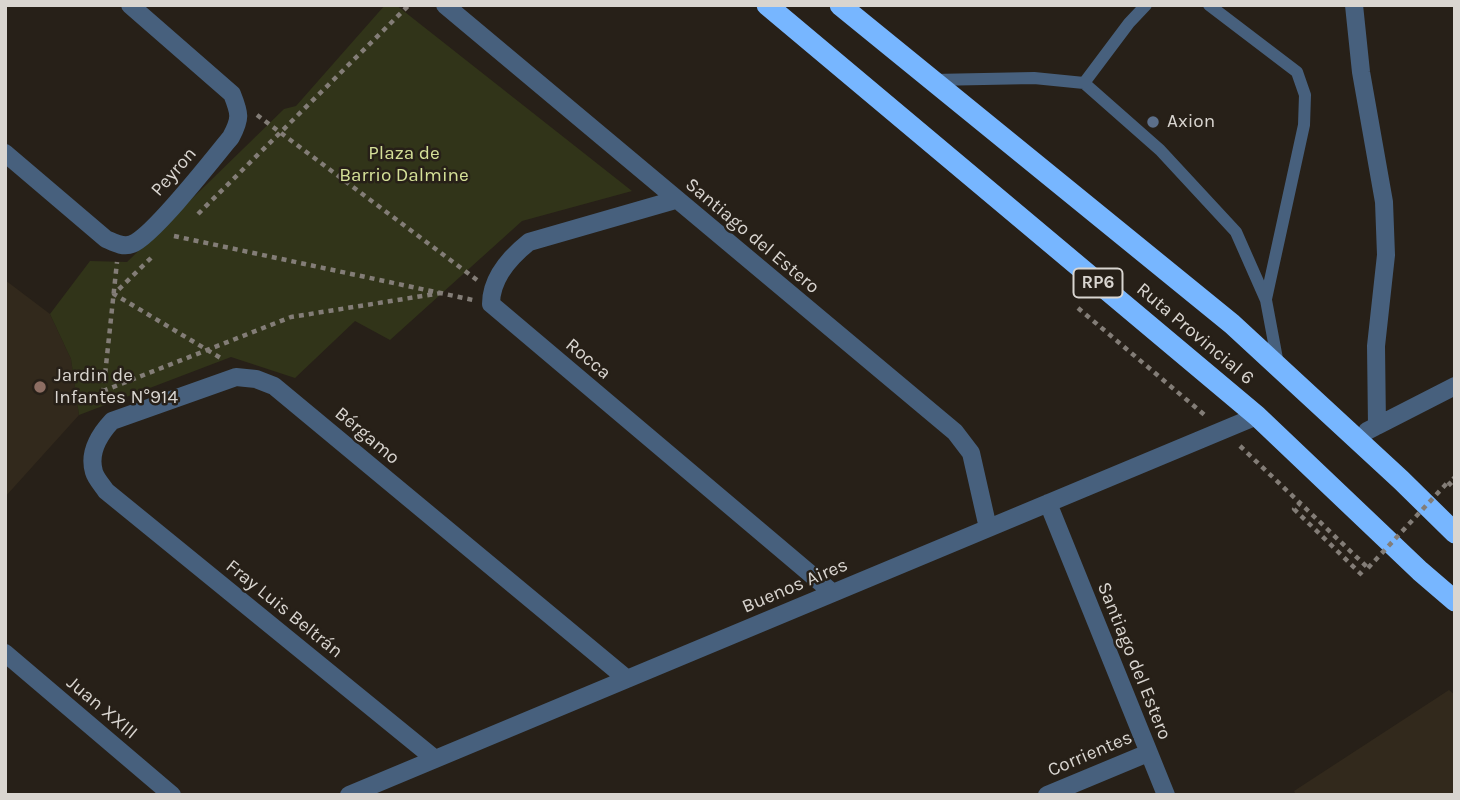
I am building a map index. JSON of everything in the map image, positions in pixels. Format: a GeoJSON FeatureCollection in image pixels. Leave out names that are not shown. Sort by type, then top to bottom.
{"type":"FeatureCollection","features":[{"type":"Feature","properties":{"kind":"highway","name":"Ruta Provincial 6"},"geometry":{"type":"LineString","coordinates":[[767,5],[1257,416],[1455,601]]}},
{"type":"Feature","properties":{"kind":"highway","name":"Ruta Provincial 6"},"geometry":{"type":"LineString","coordinates":[[850,10],[931,80],[1232,324],[1455,533]]}},
{"type":"Feature","properties":{"kind":"highway"},"geometry":{"type":"LineString","coordinates":[[1420,571],[1455,614]]}},
{"type":"Feature","properties":{"kind":"street"},"geometry":{"type":"LineString","coordinates":[[130,5],[232,94]]}},
{"type":"Feature","properties":{"kind":"street","name":"Santiago del Estero"},"geometry":{"type":"LineString","coordinates":[[445,5],[964,441],[971,453],[988,528]]}},
{"type":"Feature","properties":{"kind":"street"},"geometry":{"type":"LineString","coordinates":[[1354,5],[1361,72],[1384,202],[1386,255],[1376,345],[1377,426]]}},
{"type":"Feature","properties":{"kind":"street","name":"Peyron"},"geometry":{"type":"LineString","coordinates":[[113,242],[131,245],[151,230],[232,137],[240,112],[232,94]]}},
{"type":"Feature","properties":{"kind":"street"},"geometry":{"type":"LineString","coordinates":[[5,153],[113,242]]}},
{"type":"Feature","properties":{"kind":"street"},"geometry":{"type":"LineString","coordinates":[[491,298],[510,258],[529,242],[675,200]]}},
{"type":"Feature","properties":{"kind":"street","name":"Rocca"},"geometry":{"type":"LineString","coordinates":[[491,298],[833,593]]}},
{"type":"Feature","properties":{"kind":"street"},"geometry":{"type":"LineString","coordinates":[[98,435],[112,421],[236,377],[256,379]]}},
{"type":"Feature","properties":{"kind":"street","name":"Bérgamo"},"geometry":{"type":"LineString","coordinates":[[256,379],[284,394],[627,678]]}},
{"type":"Feature","properties":{"kind":"street"},"geometry":{"type":"LineString","coordinates":[[1354,437],[1455,386]]}},
{"type":"Feature","properties":{"kind":"street","name":"Buenos Aires"},"geometry":{"type":"LineString","coordinates":[[349,795],[1257,416]]}},
{"type":"Feature","properties":{"kind":"street","name":"Fray Luis Beltrán"},"geometry":{"type":"LineString","coordinates":[[98,435],[93,454],[94,473],[106,491],[435,759]]}},
{"type":"Feature","properties":{"kind":"street","name":"Santiago del Estero"},"geometry":{"type":"LineString","coordinates":[[1048,503],[1166,795]]}},
{"type":"Feature","properties":{"kind":"street","name":"Juan XXIII"},"geometry":{"type":"LineString","coordinates":[[5,653],[172,795]]}},
{"type":"Feature","properties":{"kind":"street","name":"Corrientes"},"geometry":{"type":"LineString","coordinates":[[1047,795],[1148,753]]}},
{"type":"Feature","properties":{"kind":"lane"},"geometry":{"type":"LineString","coordinates":[[1084,83],[1129,23],[1146,5]]}},
{"type":"Feature","properties":{"kind":"lane"},"geometry":{"type":"LineString","coordinates":[[1209,5],[1297,72],[1305,95],[1304,125],[1266,300]]}},
{"type":"Feature","properties":{"kind":"lane"},"geometry":{"type":"LineString","coordinates":[[931,80],[1034,78],[1084,83],[1160,150],[1236,232],[1266,300],[1279,367]]}},
{"type":"Feature","properties":{"kind":"path"},"geometry":{"type":"LineString","coordinates":[[194,218],[409,5]]}},
{"type":"Feature","properties":{"kind":"path"},"geometry":{"type":"LineString","coordinates":[[232,94],[491,298]]}},
{"type":"Feature","properties":{"kind":"path"},"geometry":{"type":"LineString","coordinates":[[165,246],[184,227]]}},
{"type":"Feature","properties":{"kind":"path"},"geometry":{"type":"LineString","coordinates":[[151,230],[442,293],[491,298]]}},
{"type":"Feature","properties":{"kind":"path"},"geometry":{"type":"LineString","coordinates":[[98,435],[114,294],[113,242]]}},
{"type":"Feature","properties":{"kind":"path"},"geometry":{"type":"LineString","coordinates":[[114,294],[155,256]]}},
{"type":"Feature","properties":{"kind":"path"},"geometry":{"type":"LineString","coordinates":[[103,391],[291,317],[442,293]]}},
{"type":"Feature","properties":{"kind":"path"},"geometry":{"type":"LineString","coordinates":[[114,294],[256,379]]}},
{"type":"Feature","properties":{"kind":"path"},"geometry":{"type":"LineString","coordinates":[[1078,309],[1223,430],[1368,568],[1448,482],[1455,489]]}},
{"type":"Feature","properties":{"kind":"path"},"geometry":{"type":"LineString","coordinates":[[1300,503],[1294,509],[1362,575]]}},
{"type":"Feature","properties":{"kind":"shaded area","name":"Jardin de Infantes N°914"},"geometry":{"type":"Polygon","coordinates":[[[5,280],[50,314],[71,359],[79,415],[5,497],[5,280]]]}},
{"type":"Feature","properties":{"kind":"shaded area"},"geometry":{"type":"Polygon","coordinates":[[[1449,690],[1455,695],[1455,795],[1296,795],[1294,791],[1449,690]]]}},
{"type":"Feature","properties":{"kind":"green space","name":"Plaza de Barrio Dalmine"},"geometry":{"type":"Polygon","coordinates":[[[385,5],[396,5],[632,191],[522,221],[390,340],[355,321],[295,378],[231,357],[79,415],[71,359],[50,314],[90,261],[127,262],[284,109],[296,106],[385,5]]]}},
{"type":"Feature","properties":{"kind":"place","name":"Axion"},"geometry":{"type":"Point","coordinates":[1153,122]}},
{"type":"Feature","properties":{"kind":"place","name":"Jardin de Infantes N°914"},"geometry":{"type":"Point","coordinates":[40,387]}}]}
